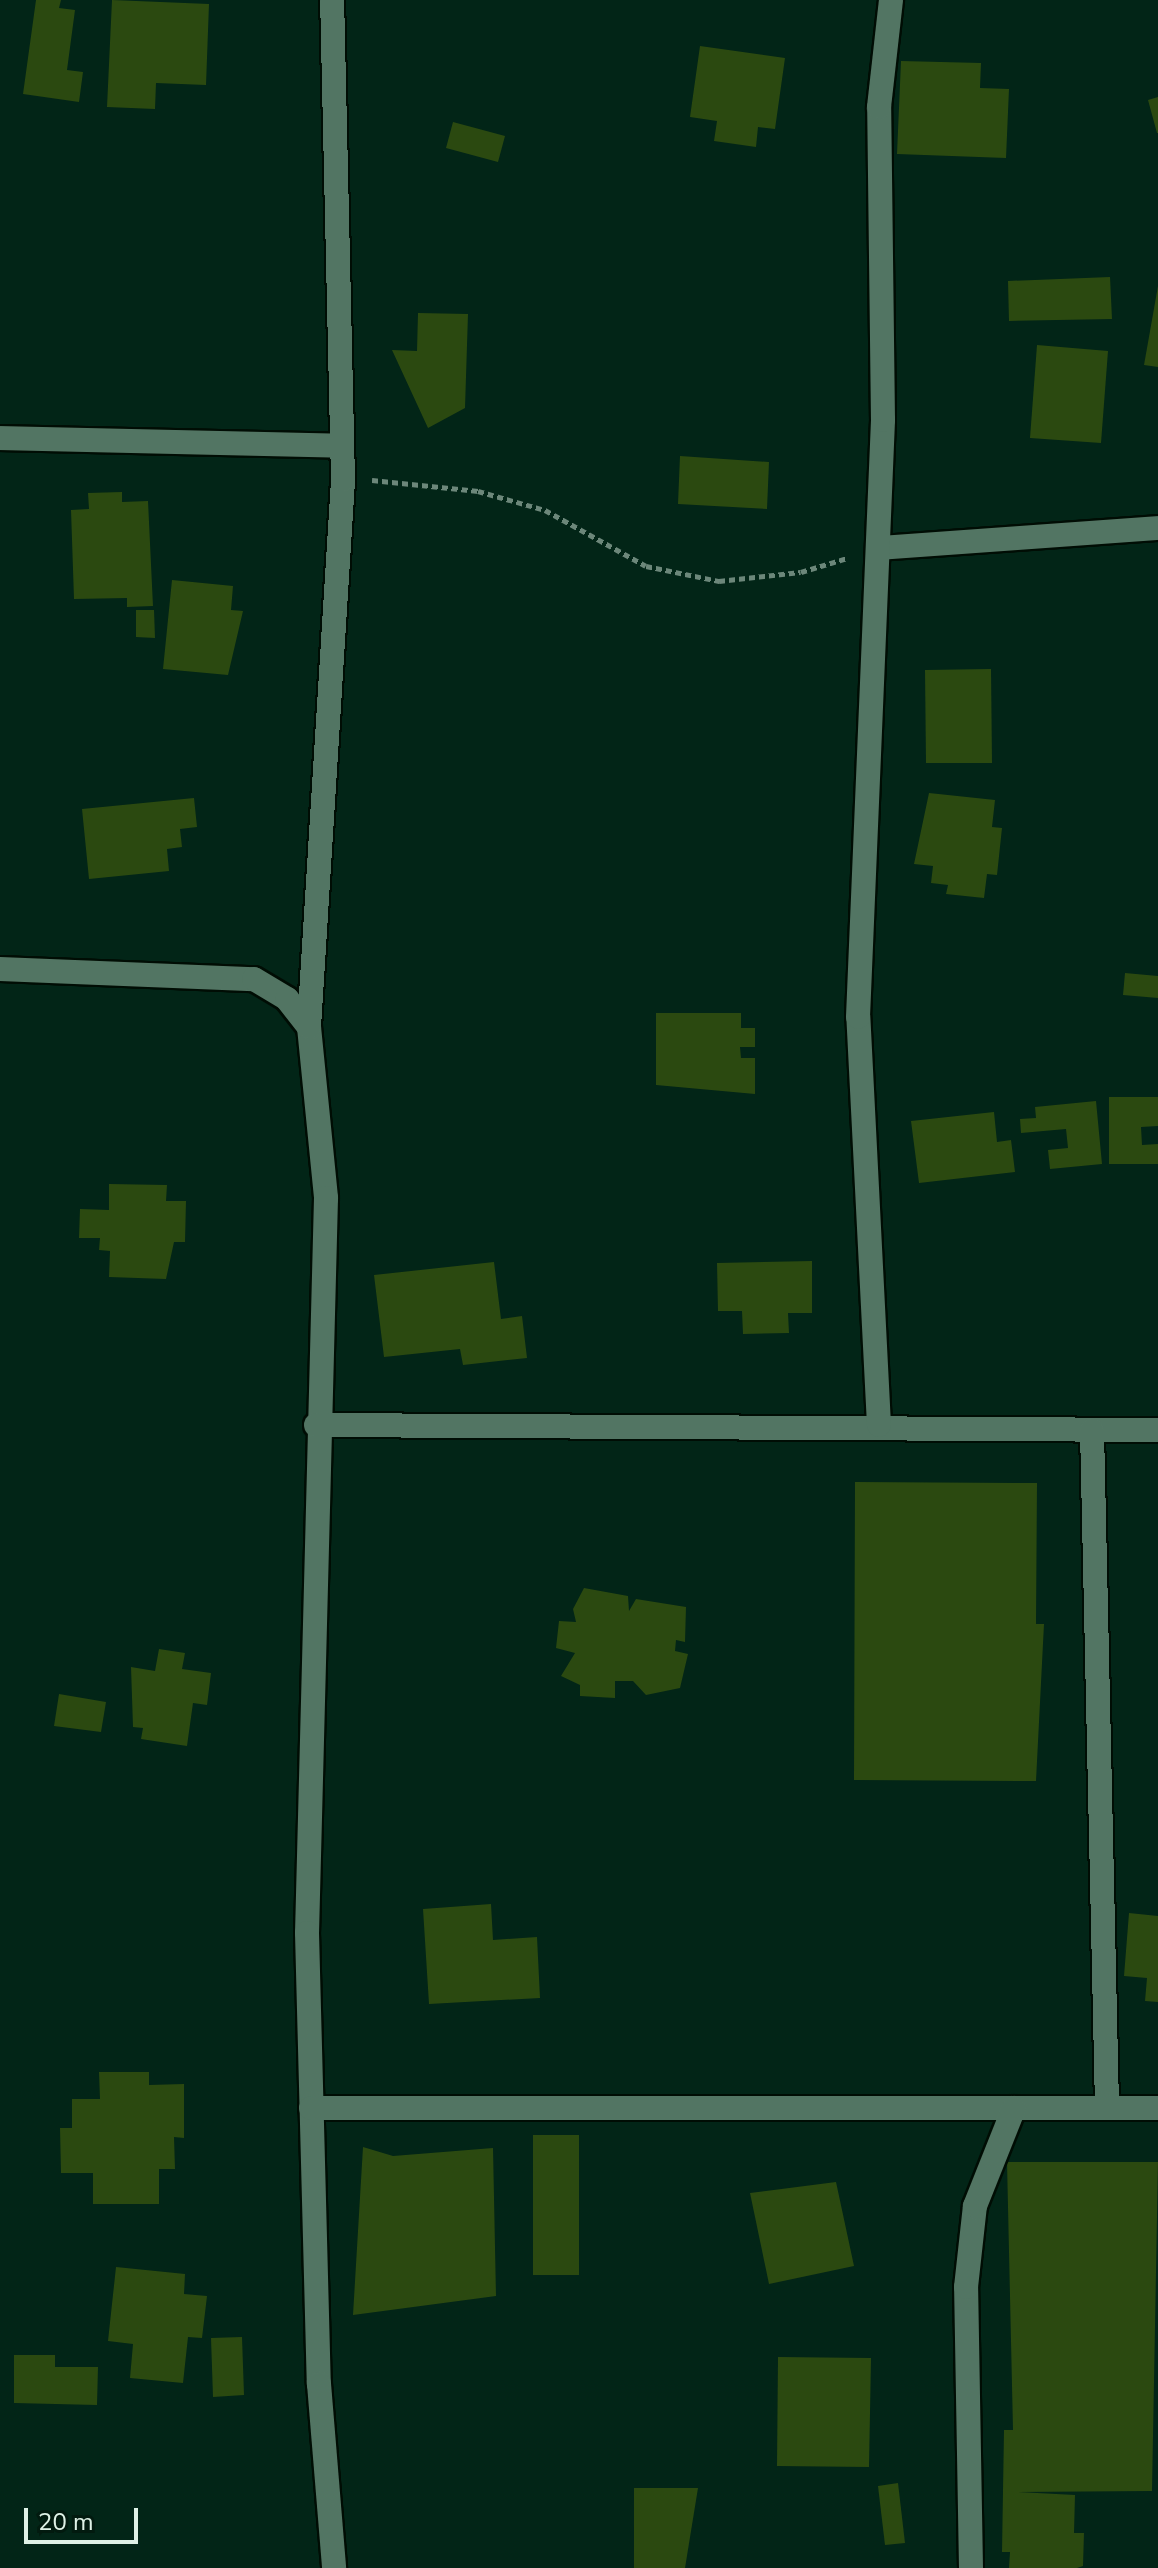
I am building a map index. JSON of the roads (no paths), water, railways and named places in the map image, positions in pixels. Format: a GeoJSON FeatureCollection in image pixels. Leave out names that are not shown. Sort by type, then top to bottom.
{"type":"FeatureCollection","features":[{"type":"Feature","properties":{"kind":"street"},"geometry":{"type":"LineString","coordinates":[[332,0],[343,480],[309,1027],[326,1198],[316,1425],[311,2108],[334,2568]]}},
{"type":"Feature","properties":{"kind":"street"},"geometry":{"type":"LineString","coordinates":[[879,1425],[858,1017],[879,548],[879,107],[891,0]]}},
{"type":"Feature","properties":{"kind":"street"},"geometry":{"type":"LineString","coordinates":[[0,438],[341,446]]}},
{"type":"Feature","properties":{"kind":"street"},"geometry":{"type":"LineString","coordinates":[[879,548],[1158,528]]}},
{"type":"Feature","properties":{"kind":"street"},"geometry":{"type":"LineString","coordinates":[[0,969],[254,979],[287,999],[309,1027]]}},
{"type":"Feature","properties":{"kind":"street"},"geometry":{"type":"LineString","coordinates":[[316,1425],[879,1425],[1158,1430]]}},
{"type":"Feature","properties":{"kind":"street"},"geometry":{"type":"LineString","coordinates":[[1092,1430],[1107,2107]]}},
{"type":"Feature","properties":{"kind":"street"},"geometry":{"type":"LineString","coordinates":[[311,2108],[1158,2108]]}},
{"type":"Feature","properties":{"kind":"street"},"geometry":{"type":"LineString","coordinates":[[971,2568],[966,2287],[975,2206],[1014,2108]]}}]}
